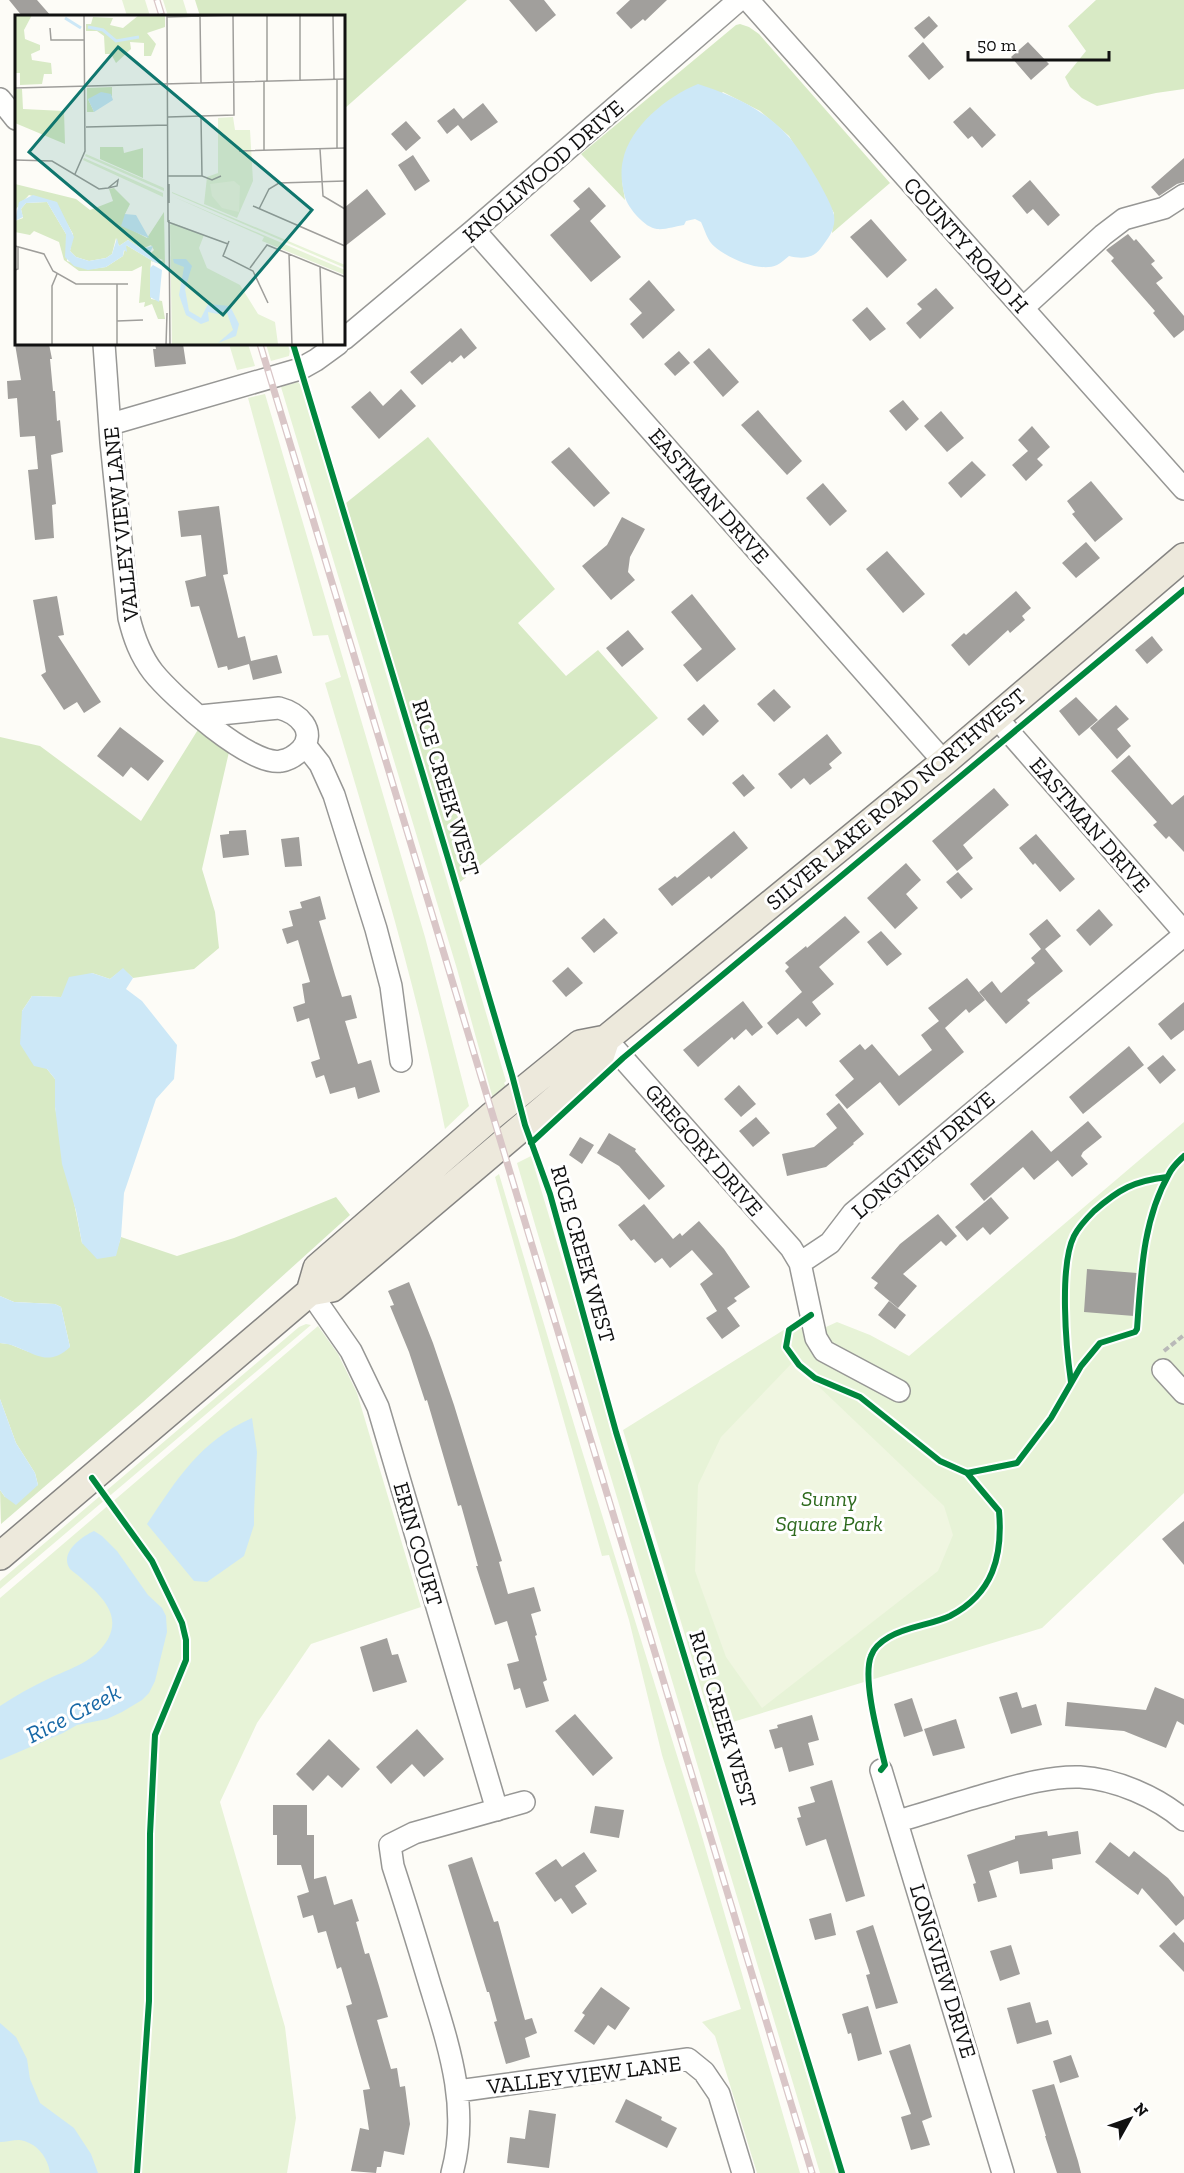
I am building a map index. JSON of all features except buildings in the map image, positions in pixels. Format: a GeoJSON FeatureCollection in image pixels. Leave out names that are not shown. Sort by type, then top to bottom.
{"type":"FeatureCollection","features":[{"type":"Feature","properties":{"kind":"main road","name":"SILVER LAKE ROAD NORTHWEST"},"geometry":{"type":"LineString","coordinates":[[0,1556],[310,1292],[332,1288],[598,1063],[606,1039],[944,762],[1184,557]]}},
{"type":"Feature","properties":{"kind":"street","name":"KNOLLWOOD DRIVE"},"geometry":{"type":"LineString","coordinates":[[345,338],[740,0]]}},
{"type":"Feature","properties":{"kind":"street","name":"COUNTY ROAD H"},"geometry":{"type":"LineString","coordinates":[[748,0],[1184,489]]}},
{"type":"Feature","properties":{"kind":"street"},"geometry":{"type":"LineString","coordinates":[[0,99],[15,118]]}},
{"type":"Feature","properties":{"kind":"street"},"geometry":{"type":"LineString","coordinates":[[1023,308],[1103,235],[1124,219],[1164,208],[1184,195]]}},
{"type":"Feature","properties":{"kind":"street","name":"EASTMAN DRIVE"},"geometry":{"type":"LineString","coordinates":[[474,230],[944,762]]}},
{"type":"Feature","properties":{"kind":"street","name":"VALLEY VIEW LANE"},"geometry":{"type":"LineString","coordinates":[[104,345],[129,618],[134,639],[153,671],[170,690],[235,745],[262,760],[280,762],[298,753],[305,745]]}},
{"type":"Feature","properties":{"kind":"street"},"geometry":{"type":"LineString","coordinates":[[111,424],[300,369],[337,345]]}},
{"type":"Feature","properties":{"kind":"street"},"geometry":{"type":"LineString","coordinates":[[200,716],[279,708],[291,711],[300,718],[308,730],[305,745],[320,764],[334,795],[376,929],[391,986],[401,1061]]}},
{"type":"Feature","properties":{"kind":"street","name":"EASTMAN DRIVE"},"geometry":{"type":"LineString","coordinates":[[996,717],[1184,934]]}},
{"type":"Feature","properties":{"kind":"street","name":"LONGVIEW DRIVE"},"geometry":{"type":"LineString","coordinates":[[800,1263],[830,1243],[853,1213],[1184,934]]}},
{"type":"Feature","properties":{"kind":"street","name":"GREGORY DRIVE"},"geometry":{"type":"LineString","coordinates":[[606,1039],[791,1248],[800,1263]]}},
{"type":"Feature","properties":{"kind":"street"},"geometry":{"type":"LineString","coordinates":[[800,1263],[816,1338],[824,1351],[899,1391]]}},
{"type":"Feature","properties":{"kind":"street","name":"ERIN COURT"},"geometry":{"type":"LineString","coordinates":[[310,1292],[351,1351],[378,1407],[497,1810]]}},
{"type":"Feature","properties":{"kind":"street"},"geometry":{"type":"LineString","coordinates":[[1160,1363],[1184,1394]]}},
{"type":"Feature","properties":{"kind":"street","name":"LONGVIEW DRIVE"},"geometry":{"type":"LineString","coordinates":[[881,1770],[1002,2173]]}},
{"type":"Feature","properties":{"kind":"street"},"geometry":{"type":"LineString","coordinates":[[898,1821],[1021,1785],[1049,1779],[1081,1777],[1117,1784],[1146,1795],[1174,1811],[1184,1820]]}},
{"type":"Feature","properties":{"kind":"street"},"geometry":{"type":"LineString","coordinates":[[452,2173],[456,2160],[459,2126],[458,2091],[452,2054],[393,1866],[390,1845],[414,1833],[524,1802]]}},
{"type":"Feature","properties":{"kind":"street","name":"VALLEY VIEW LANE"},"geometry":{"type":"LineString","coordinates":[[458,2091],[688,2059],[704,2072],[719,2094],[743,2173]]}},
{"type":"Feature","properties":{"kind":"path"},"geometry":{"type":"LineString","coordinates":[[1160,1363],[1184,1335]]}},
{"type":"Feature","properties":{"kind":"green space"},"geometry":{"type":"Polygon","coordinates":[[[122,0],[145,0],[150,15],[127,15],[122,0]]]}},
{"type":"Feature","properties":{"kind":"green space"},"geometry":{"type":"Polygon","coordinates":[[[163,0],[183,0],[188,15],[168,15],[163,0]]]}},
{"type":"Feature","properties":{"kind":"green space"},"geometry":{"type":"Polygon","coordinates":[[[195,0],[467,0],[345,108],[345,15],[200,15],[195,0]]]}},
{"type":"Feature","properties":{"kind":"green space"},"geometry":{"type":"Polygon","coordinates":[[[1096,0],[1184,0],[1184,89],[1097,106],[1082,98],[1070,87],[1065,77],[1086,51],[1068,26],[1096,0]]]}},
{"type":"Feature","properties":{"kind":"green space"},"geometry":{"type":"Polygon","coordinates":[[[740,24],[759,34],[890,183],[832,233],[834,213],[789,136],[760,111],[723,92],[622,181],[625,200],[581,154],[740,24]]]}},
{"type":"Feature","properties":{"kind":"green space"},"geometry":{"type":"Polygon","coordinates":[[[229,345],[248,345],[255,366],[237,370],[229,345]]]}},
{"type":"Feature","properties":{"kind":"green space"},"geometry":{"type":"Polygon","coordinates":[[[266,345],[288,345],[289,356],[271,361],[266,345]]]}},
{"type":"Feature","properties":{"kind":"green space"},"geometry":{"type":"Polygon","coordinates":[[[298,382],[301,385],[506,1081],[504,1083],[507,1088],[493,1099],[457,969],[281,387],[298,382]]]}},
{"type":"Feature","properties":{"kind":"green space"},"geometry":{"type":"Polygon","coordinates":[[[265,394],[425,937],[469,1106],[445,1129],[405,960],[325,683],[341,677],[328,635],[313,636],[248,398],[265,394]]]}},
{"type":"Feature","properties":{"kind":"green space"},"geometry":{"type":"Polygon","coordinates":[[[428,437],[555,589],[518,623],[566,676],[598,650],[658,718],[459,883],[346,503],[428,437]]]}},
{"type":"Feature","properties":{"kind":"green space"},"geometry":{"type":"Polygon","coordinates":[[[199,728],[229,752],[202,869],[215,912],[219,948],[194,969],[133,978],[123,969],[110,979],[92,973],[61,997],[32,996],[22,1011],[47,1069],[55,1079],[55,1107],[82,1243],[115,1256],[121,1237],[177,1256],[234,1238],[336,1197],[350,1215],[143,1402],[1,1524],[0,1490],[5,1497],[38,1485],[35,1473],[16,1443],[0,1399],[0,1343],[29,1352],[70,1347],[61,1307],[55,1304],[14,1302],[0,1296],[0,737],[40,746],[141,821],[199,728]]]}},
{"type":"Feature","properties":{"kind":"green space","name":"Sunny Square Park"},"geometry":{"type":"Polygon","coordinates":[[[1184,1122],[1184,1493],[1042,1628],[713,1728],[623,1430],[819,1308],[821,1323],[826,1327],[837,1322],[870,1335],[909,1356],[1184,1122]]]}},
{"type":"Feature","properties":{"kind":"green space"},"geometry":{"type":"Polygon","coordinates":[[[531,1156],[836,2173],[820,2173],[536,1228],[517,1163],[531,1156]]]}},
{"type":"Feature","properties":{"kind":"green space"},"geometry":{"type":"Polygon","coordinates":[[[499,1174],[579,1441],[699,1826],[800,2173],[757,2173],[715,2036],[702,2022],[741,2009],[662,1755],[629,1620],[609,1555],[602,1556],[495,1177],[499,1174]]]}},
{"type":"Feature","properties":{"kind":"green space"},"geometry":{"type":"Polygon","coordinates":[[[306,1324],[311,1325],[0,1589],[0,1581],[299,1327],[306,1324]]]}},
{"type":"Feature","properties":{"kind":"green space"},"geometry":{"type":"Polygon","coordinates":[[[318,1326],[338,1354],[357,1393],[421,1607],[311,1644],[257,1723],[220,1802],[285,2027],[296,2118],[287,2173],[0,2173],[0,1598],[318,1326]]]}},
{"type":"Feature","properties":{"kind":"green space"},"geometry":{"type":"Polygon","coordinates":[[[793,1362],[944,1506],[953,1535],[938,1571],[762,1708],[726,1657],[695,1571],[698,1485],[721,1437],[793,1362]]]}},
{"type":"Feature","properties":{"kind":"water"},"geometry":{"type":"Polygon","coordinates":[[[698,84],[735,98],[769,118],[779,126],[800,151],[834,215],[831,233],[818,252],[802,258],[789,256],[770,267],[753,266],[728,256],[712,245],[701,222],[695,219],[686,221],[684,225],[652,228],[638,217],[630,206],[624,193],[622,169],[627,147],[633,135],[663,104],[698,84]]]}},
{"type":"Feature","properties":{"kind":"water"},"geometry":{"type":"Polygon","coordinates":[[[123,968],[133,978],[126,989],[142,1001],[177,1045],[174,1079],[156,1099],[124,1193],[121,1237],[116,1256],[97,1259],[82,1243],[76,1211],[62,1164],[55,1107],[55,1079],[47,1069],[34,1066],[20,1044],[22,1011],[32,996],[61,997],[69,977],[92,973],[110,979],[123,968]]]}},
{"type":"Feature","properties":{"kind":"water"},"geometry":{"type":"Polygon","coordinates":[[[0,1296],[14,1302],[55,1304],[61,1307],[70,1347],[61,1354],[44,1357],[0,1343],[0,1296]]]}},
{"type":"Feature","properties":{"kind":"water"},"geometry":{"type":"Polygon","coordinates":[[[0,1399],[16,1443],[35,1473],[38,1485],[16,1505],[0,1490],[0,1399]]]}},
{"type":"Feature","properties":{"kind":"water"},"geometry":{"type":"Polygon","coordinates":[[[252,1418],[257,1452],[254,1525],[244,1556],[207,1582],[194,1581],[147,1524],[191,1463],[218,1438],[252,1418]]]}},
{"type":"Feature","properties":{"kind":"water","name":"Rice Creek"},"geometry":{"type":"Polygon","coordinates":[[[94,1531],[117,1551],[166,1616],[167,1632],[155,1681],[149,1693],[142,1700],[122,1712],[107,1719],[77,1725],[0,1760],[0,1706],[29,1688],[89,1659],[103,1647],[112,1630],[110,1612],[101,1597],[70,1569],[67,1563],[67,1557],[73,1546],[94,1531]]]}},
{"type":"Feature","properties":{"kind":"water"},"geometry":{"type":"Polygon","coordinates":[[[0,2023],[16,2037],[27,2059],[30,2079],[40,2103],[74,2128],[91,2154],[98,2173],[50,2173],[47,2161],[36,2147],[19,2140],[0,2142],[0,2023]]]}},
{"type":"Feature","properties":{"kind":"railway"},"geometry":{"type":"LineString","coordinates":[[157,0],[162,15]]}},
{"type":"Feature","properties":{"kind":"railway"},"geometry":{"type":"LineString","coordinates":[[260,345],[812,2173]]}},
{"type":"Feature","properties":{"kind":"cycle path","name":"RICE CREEK WEST"},"geometry":{"type":"LineString","coordinates":[[293,345],[447,855],[525,1125],[550,1194],[616,1432],[842,2173]]}},
{"type":"Feature","properties":{"kind":"cycle path"},"geometry":{"type":"LineString","coordinates":[[531,1143],[623,1058],[1184,590]]}},
{"type":"Feature","properties":{"kind":"cycle path"},"geometry":{"type":"LineString","coordinates":[[811,1315],[789,1330],[786,1347],[799,1365],[815,1378],[860,1397],[940,1461],[967,1473],[1017,1463],[1051,1418],[1081,1366],[1100,1343],[1135,1332],[1137,1329],[1144,1250],[1153,1211],[1170,1171],[1184,1156]]}},
{"type":"Feature","properties":{"kind":"cycle path"},"geometry":{"type":"LineString","coordinates":[[1071,1382],[1067,1349],[1065,1286],[1069,1249],[1074,1236],[1094,1211],[1111,1197],[1136,1184],[1167,1177]]}},
{"type":"Feature","properties":{"kind":"cycle path"},"geometry":{"type":"LineString","coordinates":[[881,1770],[885,1765],[870,1694],[869,1666],[872,1653],[881,1642],[896,1633],[943,1619],[965,1607],[985,1585],[997,1558],[999,1511],[967,1473]]}},
{"type":"Feature","properties":{"kind":"cycle path"},"geometry":{"type":"LineString","coordinates":[[92,1478],[152,1561],[182,1623],[186,1640],[186,1660],[155,1735],[150,1834],[149,2001],[137,2173]]}}]}
